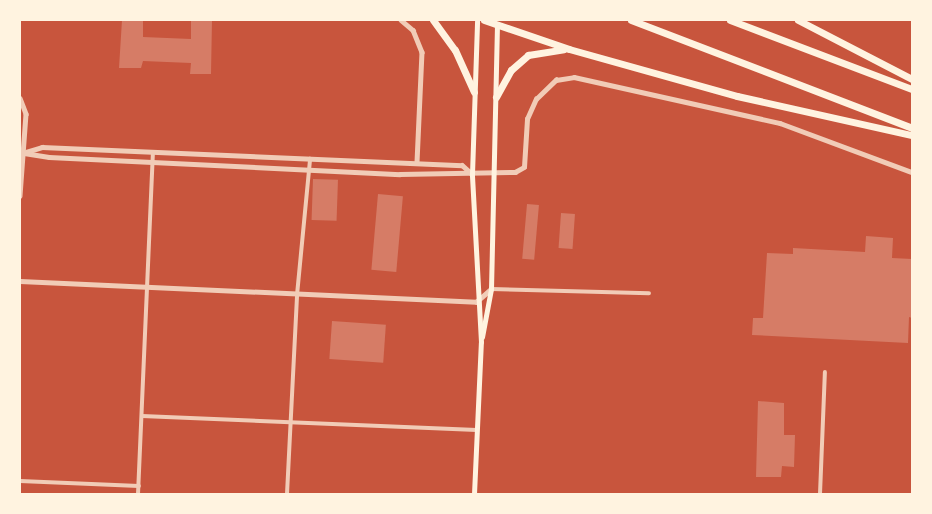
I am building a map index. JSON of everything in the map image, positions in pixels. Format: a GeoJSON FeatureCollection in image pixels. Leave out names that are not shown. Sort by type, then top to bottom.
{"type":"FeatureCollection","features":[{"type":"Feature","properties":{"kind":"highway"},"geometry":{"type":"LineString","coordinates":[[433,20],[455,50],[474,92]]}},
{"type":"Feature","properties":{"kind":"highway"},"geometry":{"type":"LineString","coordinates":[[484,20],[569,49],[736,96],[912,135]]}},
{"type":"Feature","properties":{"kind":"highway"},"geometry":{"type":"LineString","coordinates":[[631,20],[912,128]]}},
{"type":"Feature","properties":{"kind":"highway"},"geometry":{"type":"LineString","coordinates":[[730,20],[912,89]]}},
{"type":"Feature","properties":{"kind":"highway"},"geometry":{"type":"LineString","coordinates":[[798,20],[912,80]]}},
{"type":"Feature","properties":{"kind":"highway"},"geometry":{"type":"LineString","coordinates":[[496,97],[511,70],[528,55],[569,49]]}},
{"type":"Feature","properties":{"kind":"main road"},"geometry":{"type":"LineString","coordinates":[[477,20],[472,174],[476,302],[481,342]]}},
{"type":"Feature","properties":{"kind":"main road"},"geometry":{"type":"LineString","coordinates":[[474,495],[481,342],[491,289],[497,24]]}},
{"type":"Feature","properties":{"kind":"street"},"geometry":{"type":"LineString","coordinates":[[401,20],[413,30],[422,52],[417,163]]}},
{"type":"Feature","properties":{"kind":"street"},"geometry":{"type":"LineString","coordinates":[[24,153],[309,170],[472,174],[515,172],[524,167],[527,119],[536,99],[556,80],[574,77],[780,123],[912,172]]}},
{"type":"Feature","properties":{"kind":"street"},"geometry":{"type":"LineString","coordinates":[[20,98],[26,114],[20,196]]}},
{"type":"Feature","properties":{"kind":"street"},"geometry":{"type":"LineString","coordinates":[[24,153],[42,147],[462,165],[472,174]]}},
{"type":"Feature","properties":{"kind":"street"},"geometry":{"type":"LineString","coordinates":[[138,495],[153,152]]}},
{"type":"Feature","properties":{"kind":"street"},"geometry":{"type":"LineString","coordinates":[[286,495],[297,295],[310,159]]}},
{"type":"Feature","properties":{"kind":"street"},"geometry":{"type":"LineString","coordinates":[[20,281],[476,302],[491,289],[649,293]]}},
{"type":"Feature","properties":{"kind":"street"},"geometry":{"type":"LineString","coordinates":[[820,495],[825,372]]}},
{"type":"Feature","properties":{"kind":"street"},"geometry":{"type":"LineString","coordinates":[[142,416],[477,430]]}},
{"type":"Feature","properties":{"kind":"street"},"geometry":{"type":"LineString","coordinates":[[20,481],[138,486]]}},
{"type":"Feature","properties":{"kind":"building"},"geometry":{"type":"Polygon","coordinates":[[[122,20],[143,20],[143,37],[191,39],[191,20],[212,20],[211,74],[190,74],[191,63],[143,61],[141,68],[119,68],[122,20]]]}},
{"type":"Feature","properties":{"kind":"building"},"geometry":{"type":"Polygon","coordinates":[[[313,179],[338,180],[337,221],[312,220],[313,179]]]}},
{"type":"Feature","properties":{"kind":"building"},"geometry":{"type":"Polygon","coordinates":[[[378,194],[403,196],[396,272],[371,270],[378,194]]]}},
{"type":"Feature","properties":{"kind":"building"},"geometry":{"type":"Polygon","coordinates":[[[527,204],[539,205],[534,260],[522,259],[527,204]]]}},
{"type":"Feature","properties":{"kind":"building"},"geometry":{"type":"Polygon","coordinates":[[[561,213],[575,214],[573,249],[559,248],[561,213]]]}},
{"type":"Feature","properties":{"kind":"building"},"geometry":{"type":"Polygon","coordinates":[[[866,236],[893,238],[892,258],[912,259],[912,318],[909,317],[908,343],[752,335],[753,318],[763,318],[767,253],[793,254],[793,248],[865,252],[866,236]]]}},
{"type":"Feature","properties":{"kind":"building"},"geometry":{"type":"Polygon","coordinates":[[[332,321],[386,325],[383,363],[329,359],[332,321]]]}},
{"type":"Feature","properties":{"kind":"building"},"geometry":{"type":"Polygon","coordinates":[[[758,401],[784,403],[784,435],[795,435],[794,467],[782,466],[781,477],[756,477],[758,401]]]}}]}
